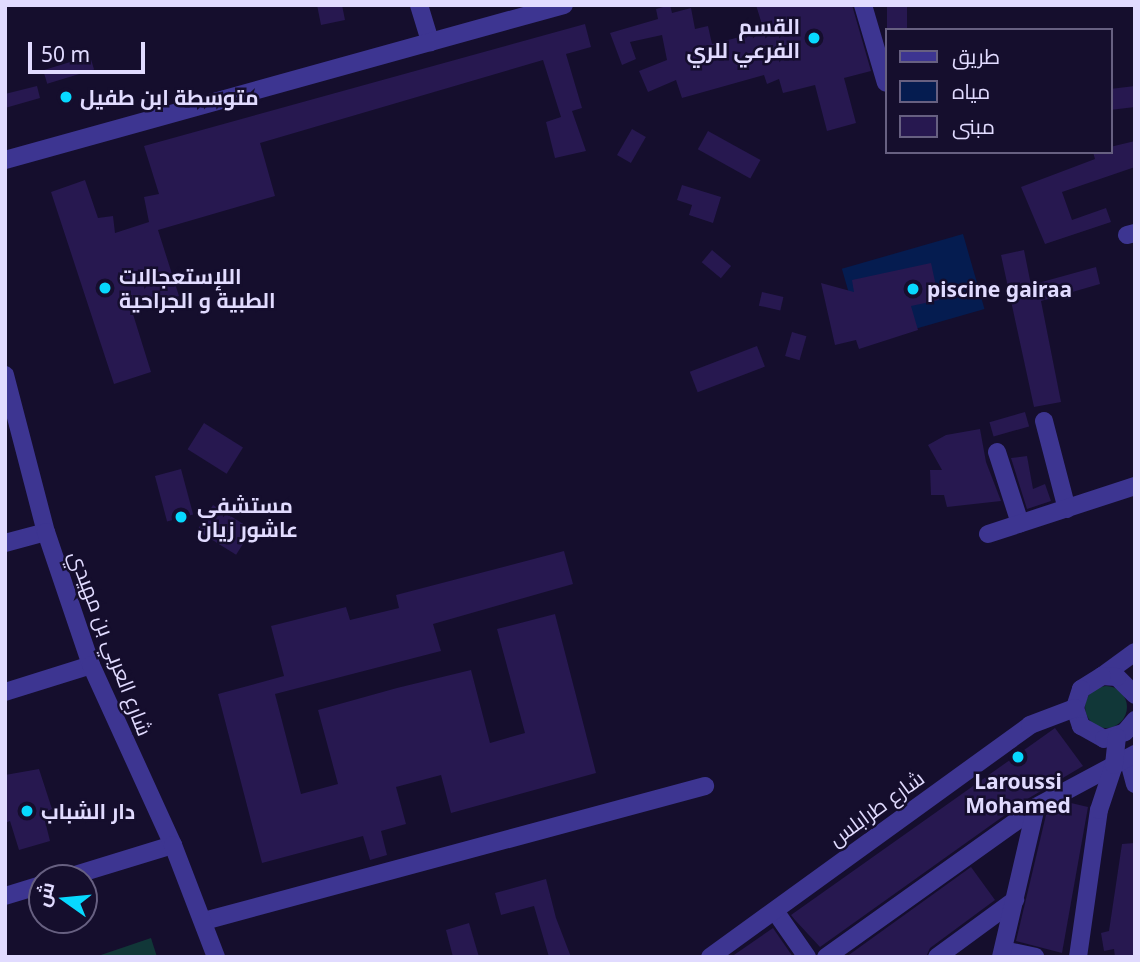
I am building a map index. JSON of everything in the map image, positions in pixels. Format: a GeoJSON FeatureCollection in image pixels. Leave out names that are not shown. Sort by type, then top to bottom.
{"type":"FeatureCollection","features":[{"type":"Feature","properties":{"kind":"street"},"geometry":{"type":"LineString","coordinates":[[419,5],[430,42]]}},
{"type":"Feature","properties":{"kind":"street"},"geometry":{"type":"LineString","coordinates":[[5,160],[565,5]]}},
{"type":"Feature","properties":{"kind":"street"},"geometry":{"type":"LineString","coordinates":[[863,5],[884,76]]}},
{"type":"Feature","properties":{"kind":"street","name":"شارع العربي بن مهيدي"},"geometry":{"type":"LineString","coordinates":[[5,375],[9,402],[46,532],[91,665],[173,845],[216,957]]}},
{"type":"Feature","properties":{"kind":"street"},"geometry":{"type":"LineString","coordinates":[[1044,421],[1067,509]]}},
{"type":"Feature","properties":{"kind":"street"},"geometry":{"type":"LineString","coordinates":[[998,452],[1020,523]]}},
{"type":"Feature","properties":{"kind":"street"},"geometry":{"type":"LineString","coordinates":[[988,534],[1135,486]]}},
{"type":"Feature","properties":{"kind":"street"},"geometry":{"type":"LineString","coordinates":[[5,543],[46,532]]}},
{"type":"Feature","properties":{"kind":"street"},"geometry":{"type":"LineString","coordinates":[[1135,652],[1080,689],[1075,708],[1081,726],[1091,735],[1117,737],[1135,720]]}},
{"type":"Feature","properties":{"kind":"street"},"geometry":{"type":"LineString","coordinates":[[5,692],[91,665]]}},
{"type":"Feature","properties":{"kind":"street"},"geometry":{"type":"LineString","coordinates":[[1102,676],[1117,677],[1135,695]]}},
{"type":"Feature","properties":{"kind":"street","name":"شارع طرابلس"},"geometry":{"type":"LineString","coordinates":[[710,957],[1030,724],[1075,708]]}},
{"type":"Feature","properties":{"kind":"street"},"geometry":{"type":"LineString","coordinates":[[1117,737],[1135,784]]}},
{"type":"Feature","properties":{"kind":"street"},"geometry":{"type":"LineString","coordinates":[[826,957],[1036,807],[1126,759]]}},
{"type":"Feature","properties":{"kind":"street"},"geometry":{"type":"LineString","coordinates":[[1078,957],[1099,810],[1126,759]]}},
{"type":"Feature","properties":{"kind":"street"},"geometry":{"type":"LineString","coordinates":[[204,921],[705,786]]}},
{"type":"Feature","properties":{"kind":"street"},"geometry":{"type":"LineString","coordinates":[[1035,957],[1002,954],[1036,807]]}},
{"type":"Feature","properties":{"kind":"street"},"geometry":{"type":"LineString","coordinates":[[98,868],[173,845]]}},
{"type":"Feature","properties":{"kind":"street"},"geometry":{"type":"LineString","coordinates":[[5,896],[28,889]]}},
{"type":"Feature","properties":{"kind":"street"},"geometry":{"type":"LineString","coordinates":[[937,957],[1015,900]]}},
{"type":"Feature","properties":{"kind":"street"},"geometry":{"type":"LineString","coordinates":[[775,911],[807,957]]}},
{"type":"Feature","properties":{"kind":"green space"},"geometry":{"type":"Polygon","coordinates":[[[1106,686],[1121,692],[1127,707],[1121,722],[1106,728],[1091,722],[1085,707],[1091,692],[1106,686]]]}},
{"type":"Feature","properties":{"kind":"green space"},"geometry":{"type":"Polygon","coordinates":[[[151,938],[157,957],[95,957],[151,938]]]}},
{"type":"Feature","properties":{"kind":"water","name":"piscine gairaa"},"geometry":{"type":"Polygon","coordinates":[[[963,234],[984,309],[863,344],[842,269],[963,234]]]}},
{"type":"Feature","properties":{"kind":"building"},"geometry":{"type":"Polygon","coordinates":[[[317,5],[342,5],[345,20],[321,25],[317,5]]]}},
{"type":"Feature","properties":{"kind":"building"},"geometry":{"type":"Polygon","coordinates":[[[670,5],[672,13],[691,8],[695,29],[708,26],[712,44],[764,31],[756,5],[852,5],[871,71],[844,78],[856,123],[827,131],[815,85],[783,93],[779,79],[767,84],[764,75],[682,98],[676,80],[648,92],[639,71],[667,60],[662,35],[630,42],[636,59],[622,65],[610,33],[658,19],[656,9],[670,5]]]}},
{"type":"Feature","properties":{"kind":"building"},"geometry":{"type":"Polygon","coordinates":[[[887,5],[907,5],[907,28],[887,28],[887,5]]]}},
{"type":"Feature","properties":{"kind":"building"},"geometry":{"type":"Polygon","coordinates":[[[585,24],[591,47],[566,54],[582,108],[572,111],[586,151],[555,158],[546,122],[561,117],[543,60],[260,143],[275,196],[158,230],[179,296],[132,311],[151,372],[114,384],[51,192],[85,180],[98,218],[113,216],[115,233],[149,222],[144,197],[159,194],[144,146],[585,24]]]}},
{"type":"Feature","properties":{"kind":"building"},"geometry":{"type":"Polygon","coordinates":[[[90,56],[94,69],[47,84],[43,70],[90,56]]]}},
{"type":"Feature","properties":{"kind":"building"},"geometry":{"type":"Polygon","coordinates":[[[37,86],[40,98],[5,108],[5,94],[37,86]]]}},
{"type":"Feature","properties":{"kind":"building"},"geometry":{"type":"Polygon","coordinates":[[[1135,86],[1135,107],[1112,110],[1112,89],[1135,86]]]}},
{"type":"Feature","properties":{"kind":"building"},"geometry":{"type":"Polygon","coordinates":[[[632,129],[646,137],[631,163],[617,155],[632,129]]]}},
{"type":"Feature","properties":{"kind":"building"},"geometry":{"type":"Polygon","coordinates":[[[708,131],[760,160],[750,178],[698,149],[708,131]]]}},
{"type":"Feature","properties":{"kind":"building"},"geometry":{"type":"Polygon","coordinates":[[[1135,141],[1135,167],[1062,192],[1072,220],[1106,208],[1111,222],[1045,244],[1021,187],[1095,159],[1094,154],[1112,154],[1112,147],[1135,141]]]}},
{"type":"Feature","properties":{"kind":"building"},"geometry":{"type":"Polygon","coordinates":[[[682,185],[721,197],[713,223],[689,215],[692,205],[677,200],[682,185]]]}},
{"type":"Feature","properties":{"kind":"building"},"geometry":{"type":"Polygon","coordinates":[[[712,250],[731,266],[721,278],[702,262],[712,250]]]}},
{"type":"Feature","properties":{"kind":"building"},"geometry":{"type":"Polygon","coordinates":[[[1024,250],[1031,285],[1096,267],[1100,284],[1041,301],[1061,402],[1034,407],[1001,255],[1024,250]]]}},
{"type":"Feature","properties":{"kind":"building"},"geometry":{"type":"Polygon","coordinates":[[[931,263],[939,300],[911,306],[918,330],[859,349],[856,340],[835,345],[821,283],[854,292],[852,280],[931,263]]]}},
{"type":"Feature","properties":{"kind":"building"},"geometry":{"type":"Polygon","coordinates":[[[762,292],[783,297],[780,311],[759,306],[762,292]]]}},
{"type":"Feature","properties":{"kind":"building"},"geometry":{"type":"Polygon","coordinates":[[[792,332],[806,336],[800,360],[785,356],[792,332]]]}},
{"type":"Feature","properties":{"kind":"building"},"geometry":{"type":"Polygon","coordinates":[[[757,346],[765,367],[698,392],[690,372],[757,346]]]}},
{"type":"Feature","properties":{"kind":"building"},"geometry":{"type":"Polygon","coordinates":[[[1025,412],[1029,426],[994,437],[989,422],[1025,412]]]}},
{"type":"Feature","properties":{"kind":"building"},"geometry":{"type":"Polygon","coordinates":[[[204,423],[243,447],[227,474],[188,449],[204,423]]]}},
{"type":"Feature","properties":{"kind":"building"},"geometry":{"type":"Polygon","coordinates":[[[980,429],[986,462],[1001,501],[947,507],[944,495],[931,495],[930,470],[942,470],[928,445],[946,435],[980,429]]]}},
{"type":"Feature","properties":{"kind":"building"},"geometry":{"type":"Polygon","coordinates":[[[1027,456],[1033,489],[1045,484],[1051,501],[1027,509],[1011,458],[1027,456]]]}},
{"type":"Feature","properties":{"kind":"building"},"geometry":{"type":"Polygon","coordinates":[[[181,469],[193,514],[167,521],[155,476],[181,469]]]}},
{"type":"Feature","properties":{"kind":"building"},"geometry":{"type":"Polygon","coordinates":[[[213,505],[252,529],[236,555],[197,530],[213,505]]]}},
{"type":"Feature","properties":{"kind":"building"},"geometry":{"type":"Polygon","coordinates":[[[564,551],[573,584],[433,624],[441,651],[275,694],[301,794],[338,784],[318,710],[397,688],[471,670],[490,743],[525,733],[497,629],[555,614],[596,773],[451,813],[441,775],[396,787],[406,824],[381,831],[387,855],[370,860],[363,836],[262,863],[218,694],[284,676],[271,626],[346,607],[350,620],[399,608],[396,595],[564,551]]]}},
{"type":"Feature","properties":{"kind":"building"},"geometry":{"type":"Polygon","coordinates":[[[1055,728],[1083,766],[1029,798],[820,947],[791,915],[1055,728]]]}},
{"type":"Feature","properties":{"kind":"building","name":"دار الشباب"},"geometry":{"type":"Polygon","coordinates":[[[39,769],[52,809],[43,813],[50,841],[19,850],[10,821],[5,823],[5,775],[39,769]]]}},
{"type":"Feature","properties":{"kind":"building"},"geometry":{"type":"Polygon","coordinates":[[[1071,803],[1088,807],[1062,953],[1016,941],[1046,815],[1071,803]]]}},
{"type":"Feature","properties":{"kind":"building"},"geometry":{"type":"Polygon","coordinates":[[[1135,843],[1135,957],[1115,957],[1114,949],[1104,951],[1101,933],[1109,931],[1122,844],[1135,843]]]}},
{"type":"Feature","properties":{"kind":"building"},"geometry":{"type":"Polygon","coordinates":[[[971,867],[995,900],[930,948],[926,957],[846,957],[971,867]]]}},
{"type":"Feature","properties":{"kind":"building"},"geometry":{"type":"Polygon","coordinates":[[[546,879],[556,918],[571,957],[549,957],[534,906],[501,915],[495,893],[546,879]]]}},
{"type":"Feature","properties":{"kind":"building"},"geometry":{"type":"Polygon","coordinates":[[[469,923],[479,957],[453,957],[446,930],[469,923]]]}},
{"type":"Feature","properties":{"kind":"building"},"geometry":{"type":"Polygon","coordinates":[[[773,928],[793,957],[731,957],[773,928]]]}},
{"type":"Feature","properties":{"kind":"place","name":"القسم الفرعي للري"},"geometry":{"type":"Point","coordinates":[814,38]}},
{"type":"Feature","properties":{"kind":"place","name":"متوسطة ابن طفيل"},"geometry":{"type":"Point","coordinates":[66,97]}},
{"type":"Feature","properties":{"kind":"place","name":"اللإستعجالات الطبية و الجراحية"},"geometry":{"type":"Point","coordinates":[105,288]}},
{"type":"Feature","properties":{"kind":"place","name":"piscine gairaa"},"geometry":{"type":"Point","coordinates":[913,289]}},
{"type":"Feature","properties":{"kind":"place","name":"مستشفى عاشور زيان"},"geometry":{"type":"Point","coordinates":[181,517]}},
{"type":"Feature","properties":{"kind":"place","name":"Laroussi Mohamed"},"geometry":{"type":"Point","coordinates":[1018,757]}},
{"type":"Feature","properties":{"kind":"place","name":"دار الشباب"},"geometry":{"type":"Point","coordinates":[27,811]}}]}
